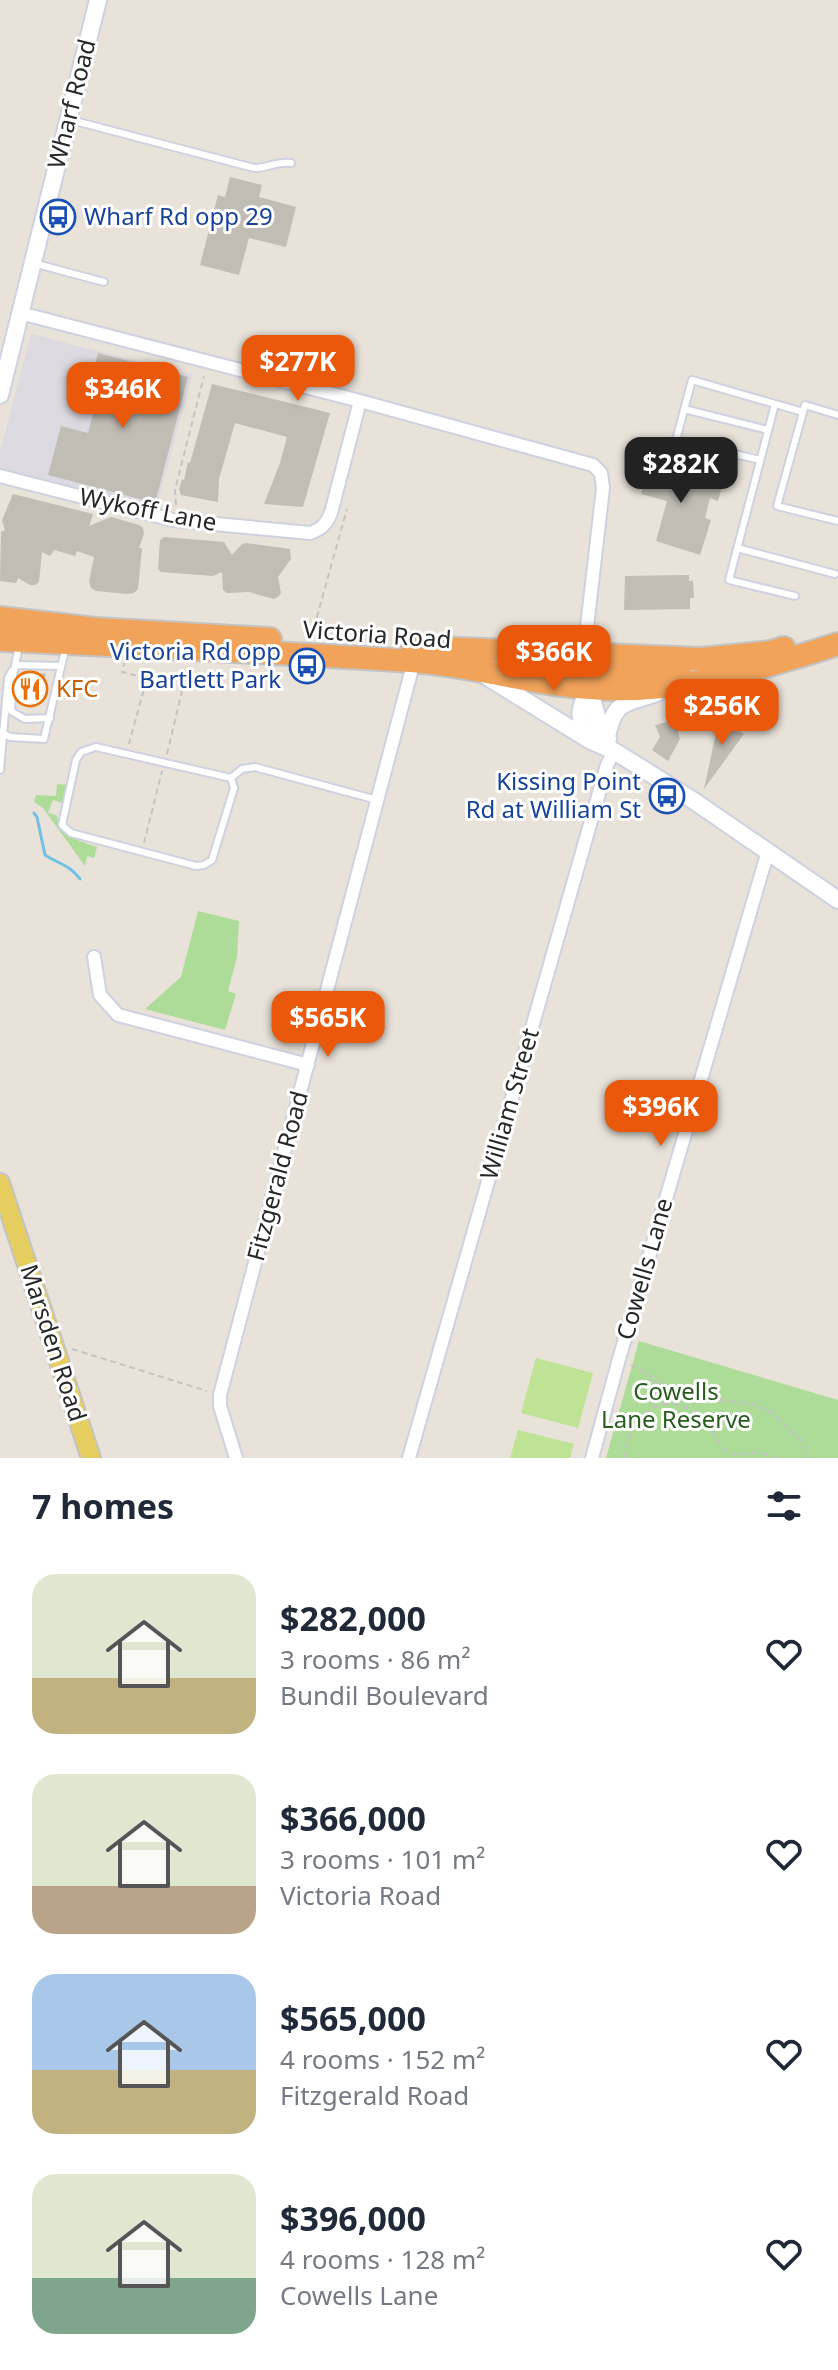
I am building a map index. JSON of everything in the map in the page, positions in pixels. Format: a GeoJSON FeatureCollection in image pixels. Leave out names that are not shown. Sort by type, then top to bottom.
{"type":"FeatureCollection","features":[{"type":"Feature","properties":{"kind":"highway","name":"Victoria Road"},"geometry":{"type":"LineString","coordinates":[[0,618],[96,629],[443,649],[701,659],[771,652],[838,632]]}},
{"type":"Feature","properties":{"kind":"highway","name":"Victoria Road"},"geometry":{"type":"LineString","coordinates":[[10,640],[414,661],[589,688],[674,687],[736,675],[838,644]]}},
{"type":"Feature","properties":{"kind":"highway"},"geometry":{"type":"LineString","coordinates":[[443,649],[566,673],[589,688],[607,676],[730,663],[771,652]]}},
{"type":"Feature","properties":{"kind":"main road","name":"Marsden Road"},"geometry":{"type":"LineString","coordinates":[[0,1183],[91,1458]]}},
{"type":"Feature","properties":{"kind":"street","name":"Wharf Road"},"geometry":{"type":"LineString","coordinates":[[0,395],[98,0]]}},
{"type":"Feature","properties":{"kind":"street"},"geometry":{"type":"LineString","coordinates":[[20,313],[360,401],[598,469],[603,478],[584,653]]}},
{"type":"Feature","properties":{"kind":"street","name":"Wykoff Lane"},"geometry":{"type":"LineString","coordinates":[[0,476],[154,516],[310,533],[320,530],[327,522],[360,401]]}},
{"type":"Feature","properties":{"kind":"street","name":"Fitzgerald Road"},"geometry":{"type":"LineString","coordinates":[[236,1458],[220,1406],[220,1395],[414,661]]}},
{"type":"Feature","properties":{"kind":"street"},"geometry":{"type":"LineString","coordinates":[[476,670],[604,743],[838,900]]}},
{"type":"Feature","properties":{"kind":"street"},"geometry":{"type":"LineString","coordinates":[[604,743],[611,717],[621,706],[674,687]]}},
{"type":"Feature","properties":{"kind":"street"},"geometry":{"type":"LineString","coordinates":[[589,688],[604,743]]}},
{"type":"Feature","properties":{"kind":"street","name":"William Street"},"geometry":{"type":"LineString","coordinates":[[409,1458],[607,765],[604,743]]}},
{"type":"Feature","properties":{"kind":"street","name":"Cowells Lane"},"geometry":{"type":"LineString","coordinates":[[592,1458],[768,851]]}},
{"type":"Feature","properties":{"kind":"street"},"geometry":{"type":"LineString","coordinates":[[94,957],[100,995],[118,1015],[308,1065]]}},
{"type":"Feature","properties":{"kind":"lane"},"geometry":{"type":"LineString","coordinates":[[68,120],[254,168],[277,162],[291,163]]}},
{"type":"Feature","properties":{"kind":"lane"},"geometry":{"type":"LineString","coordinates":[[33,263],[104,282]]}},
{"type":"Feature","properties":{"kind":"lane"},"geometry":{"type":"LineString","coordinates":[[760,460],[676,440],[692,380],[803,412]]}},
{"type":"Feature","properties":{"kind":"lane"},"geometry":{"type":"LineString","coordinates":[[775,404],[729,580],[795,596]]}},
{"type":"Feature","properties":{"kind":"lane"},"geometry":{"type":"LineString","coordinates":[[838,415],[805,405],[777,506],[838,521]]}},
{"type":"Feature","properties":{"kind":"lane"},"geometry":{"type":"LineString","coordinates":[[684,409],[768,430]]}},
{"type":"Feature","properties":{"kind":"lane"},"geometry":{"type":"LineString","coordinates":[[737,548],[835,574]]}},
{"type":"Feature","properties":{"kind":"lane"},"geometry":{"type":"LineString","coordinates":[[10,640],[16,665],[11,711],[25,719],[50,718]]}},
{"type":"Feature","properties":{"kind":"lane"},"geometry":{"type":"LineString","coordinates":[[2,734],[44,739],[67,643]]}},
{"type":"Feature","properties":{"kind":"lane"},"geometry":{"type":"LineString","coordinates":[[16,665],[61,666]]}},
{"type":"Feature","properties":{"kind":"lane"},"geometry":{"type":"LineString","coordinates":[[0,770],[8,678],[16,665]]}},
{"type":"Feature","properties":{"kind":"lane"},"geometry":{"type":"LineString","coordinates":[[96,747],[231,778],[234,788],[212,860],[204,865],[196,866],[71,833],[62,825],[76,760],[81,752],[96,747]]}},
{"type":"Feature","properties":{"kind":"lane"},"geometry":{"type":"LineString","coordinates":[[231,778],[242,769],[255,767],[377,800]]}},
{"type":"Feature","properties":{"kind":"path"},"geometry":{"type":"LineString","coordinates":[[176,505],[175,490],[204,376]]}},
{"type":"Feature","properties":{"kind":"path"},"geometry":{"type":"LineString","coordinates":[[314,627],[347,509]]}},
{"type":"Feature","properties":{"kind":"path"},"geometry":{"type":"LineString","coordinates":[[125,658],[122,672],[147,678],[126,753]]}},
{"type":"Feature","properties":{"kind":"path"},"geometry":{"type":"LineString","coordinates":[[142,852],[189,660]]}},
{"type":"Feature","properties":{"kind":"path"},"geometry":{"type":"LineString","coordinates":[[53,1343],[220,1395]]}},
{"type":"Feature","properties":{"kind":"path"},"geometry":{"type":"LineString","coordinates":[[619,1359],[653,1380],[694,1396],[755,1405],[771,1412],[802,1441],[807,1458]]}},
{"type":"Feature","properties":{"kind":"path"},"geometry":{"type":"LineString","coordinates":[[653,1380],[657,1394],[665,1405]]}},
{"type":"Feature","properties":{"kind":"path"},"geometry":{"type":"LineString","coordinates":[[654,1407],[657,1394]]}},
{"type":"Feature","properties":{"kind":"path"},"geometry":{"type":"LineString","coordinates":[[624,1458],[632,1427],[641,1415],[665,1405],[686,1406],[709,1425],[723,1449],[735,1455],[757,1453],[776,1458]]}},
{"type":"Feature","properties":{"kind":"shaded area"},"geometry":{"type":"Polygon","coordinates":[[[31,334],[192,375],[156,509],[0,469],[0,452],[31,334]]]}},
{"type":"Feature","properties":{"kind":"green space"},"geometry":{"type":"Polygon","coordinates":[[[57,784],[69,785],[65,804],[53,800],[48,813],[56,815],[72,837],[97,847],[94,858],[87,856],[85,866],[43,808],[34,802],[36,795],[56,796],[57,784]]]}},
{"type":"Feature","properties":{"kind":"green space"},"geometry":{"type":"Polygon","coordinates":[[[198,911],[239,921],[237,957],[228,991],[236,994],[225,1030],[145,1009],[181,977],[198,911]]]}},
{"type":"Feature","properties":{"kind":"green space","name":"Cowells Lane Reserve"},"geometry":{"type":"Polygon","coordinates":[[[639,1341],[838,1400],[838,1458],[606,1458],[639,1341]]]}},
{"type":"Feature","properties":{"kind":"green space"},"geometry":{"type":"Polygon","coordinates":[[[536,1358],[593,1373],[578,1428],[521,1413],[536,1358]]]}},
{"type":"Feature","properties":{"kind":"green space"},"geometry":{"type":"Polygon","coordinates":[[[518,1430],[574,1444],[570,1458],[510,1458],[518,1430]]]}},
{"type":"Feature","properties":{"kind":"building"},"geometry":{"type":"Polygon","coordinates":[[[230,177],[262,185],[259,197],[296,207],[286,247],[249,238],[239,275],[200,265],[218,195],[225,197],[230,177]]]}},
{"type":"Feature","properties":{"kind":"building"},"geometry":{"type":"Polygon","coordinates":[[[98,353],[188,377],[155,503],[48,475],[61,426],[88,433],[96,403],[86,400],[98,353]]]}},
{"type":"Feature","properties":{"kind":"building"},"geometry":{"type":"Polygon","coordinates":[[[212,384],[330,413],[303,507],[264,504],[287,437],[235,423],[219,479],[218,502],[181,495],[179,489],[190,463],[212,384]]]}},
{"type":"Feature","properties":{"kind":"building"},"geometry":{"type":"Polygon","coordinates":[[[646,460],[723,483],[718,501],[710,498],[705,518],[711,520],[700,555],[656,541],[667,501],[641,494],[646,460]]]}},
{"type":"Feature","properties":{"kind":"building"},"geometry":{"type":"Polygon","coordinates":[[[13,494],[93,514],[89,526],[111,517],[143,528],[138,589],[127,594],[91,588],[89,582],[94,557],[77,551],[75,556],[54,550],[50,556],[42,552],[39,582],[35,585],[18,578],[16,583],[0,581],[1,532],[5,530],[2,520],[13,494]]]}},
{"type":"Feature","properties":{"kind":"building"},"geometry":{"type":"Polygon","coordinates":[[[164,537],[224,542],[232,555],[246,543],[290,549],[291,559],[278,577],[281,593],[274,599],[249,592],[227,593],[223,590],[222,572],[213,576],[161,572],[158,569],[160,540],[164,537]]]}},
{"type":"Feature","properties":{"kind":"building"},"geometry":{"type":"Polygon","coordinates":[[[689,575],[689,581],[693,581],[694,598],[690,598],[690,609],[624,610],[625,576],[689,575]]]}},
{"type":"Feature","properties":{"kind":"building"},"geometry":{"type":"Polygon","coordinates":[[[25,671],[46,674],[38,703],[17,703],[19,680],[25,680],[25,671]]]}},
{"type":"Feature","properties":{"kind":"building"},"geometry":{"type":"Polygon","coordinates":[[[719,719],[744,734],[704,789],[719,719]]]}},
{"type":"Feature","properties":{"kind":"building"},"geometry":{"type":"Polygon","coordinates":[[[675,720],[680,739],[668,761],[652,750],[660,737],[655,725],[675,720]]]}},
{"type":"Feature","properties":{"kind":"waterway"},"geometry":{"type":"LineString","coordinates":[[34,813],[45,855],[80,879]]}},
{"type":"Feature","properties":{"kind":"place","name":"Wharf Rd opp 29"},"geometry":{"type":"Point","coordinates":[58,217]}},
{"type":"Feature","properties":{"kind":"place","name":"Victoria Rd opp Bartlett Park"},"geometry":{"type":"Point","coordinates":[307,666]}},
{"type":"Feature","properties":{"kind":"place","name":"KFC"},"geometry":{"type":"Point","coordinates":[30,689]}},
{"type":"Feature","properties":{"kind":"place","name":"Kissing Point Rd at William St"},"geometry":{"type":"Point","coordinates":[667,796]}}]}
